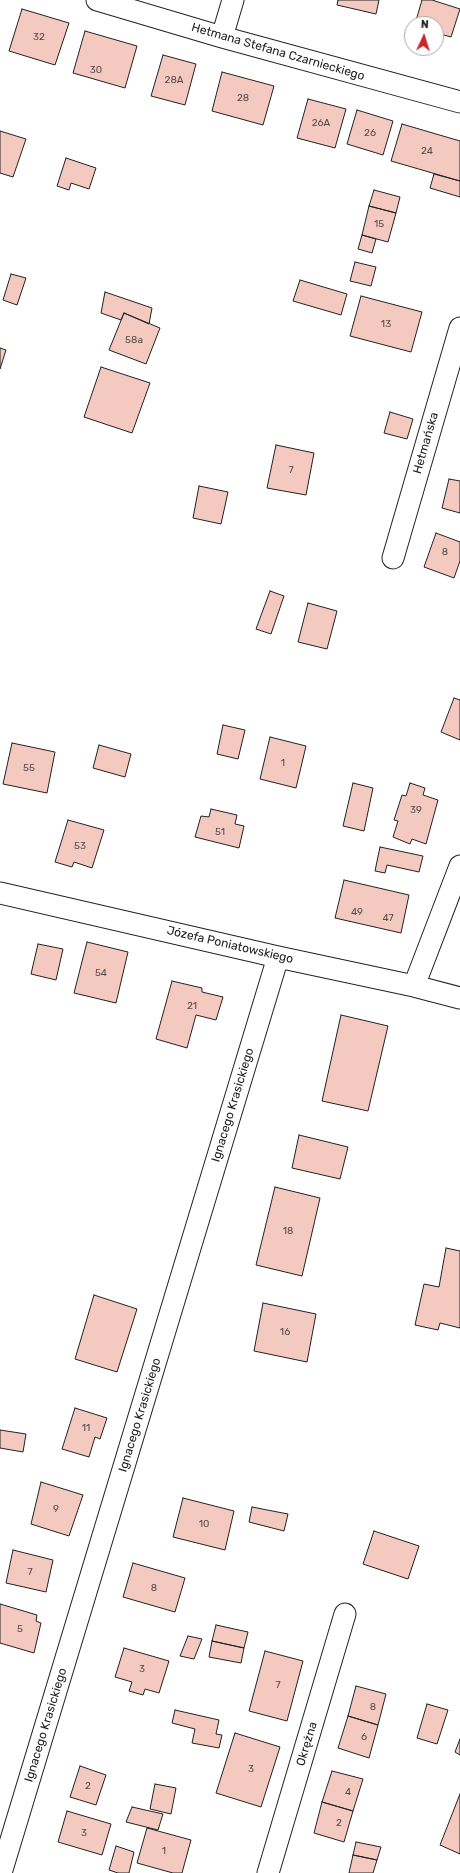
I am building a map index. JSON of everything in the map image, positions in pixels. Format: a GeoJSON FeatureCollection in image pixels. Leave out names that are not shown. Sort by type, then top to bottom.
{"type":"FeatureCollection","features":[{"type":"Feature","properties":{"kind":"street","name":"Hetmana Stefana Czarnieckiego"},"geometry":{"type":"LineString","coordinates":[[97,0],[222,37],[460,102]]}},
{"type":"Feature","properties":{"kind":"street"},"geometry":{"type":"LineString","coordinates":[[222,37],[233,0]]}},
{"type":"Feature","properties":{"kind":"street","name":"Hetmańska"},"geometry":{"type":"LineString","coordinates":[[393,558],[460,328]]}},
{"type":"Feature","properties":{"kind":"street"},"geometry":{"type":"LineString","coordinates":[[414,986],[460,866]]}},
{"type":"Feature","properties":{"kind":"street","name":"Józefa Poniatowskiego"},"geometry":{"type":"LineString","coordinates":[[0,893],[278,957],[414,986],[460,998]]}},
{"type":"Feature","properties":{"kind":"street","name":"Ignacego Krasickiego"},"geometry":{"type":"LineString","coordinates":[[1,1873],[278,957]]}},
{"type":"Feature","properties":{"kind":"street","name":"Okrężna"},"geometry":{"type":"LineString","coordinates":[[268,1873],[345,1614]]}},
{"type":"Feature","properties":{"kind":"building"},"geometry":{"type":"Polygon","coordinates":[[[338,0],[379,0],[376,14],[337,5],[338,0]]]}},
{"type":"Feature","properties":{"kind":"building"},"geometry":{"type":"Polygon","coordinates":[[[422,0],[432,0],[460,9],[451,37],[444,35],[444,16],[417,16],[422,0]]]}},
{"type":"Feature","properties":{"kind":"building"},"geometry":{"type":"Polygon","coordinates":[[[22,9],[69,23],[55,65],[9,51],[22,9]]]}},
{"type":"Feature","properties":{"kind":"building"},"geometry":{"type":"Polygon","coordinates":[[[85,31],[137,46],[125,88],[73,73],[85,31]]]}},
{"type":"Feature","properties":{"kind":"building"},"geometry":{"type":"Polygon","coordinates":[[[163,55],[196,64],[185,105],[151,96],[163,55]]]}},
{"type":"Feature","properties":{"kind":"building"},"geometry":{"type":"Polygon","coordinates":[[[222,72],[274,86],[263,125],[212,111],[222,72]]]}},
{"type":"Feature","properties":{"kind":"building"},"geometry":{"type":"Polygon","coordinates":[[[308,99],[346,109],[335,148],[297,138],[308,99]]]}},
{"type":"Feature","properties":{"kind":"building"},"geometry":{"type":"Polygon","coordinates":[[[357,110],[393,121],[383,155],[347,144],[357,110]]]}},
{"type":"Feature","properties":{"kind":"building"},"geometry":{"type":"Polygon","coordinates":[[[402,124],[460,141],[460,181],[391,161],[402,124]]]}},
{"type":"Feature","properties":{"kind":"building"},"geometry":{"type":"Polygon","coordinates":[[[0,131],[26,139],[13,177],[0,173],[0,131]]]}},
{"type":"Feature","properties":{"kind":"building"},"geometry":{"type":"Polygon","coordinates":[[[66,158],[96,168],[89,189],[71,183],[69,190],[57,186],[66,158]]]}},
{"type":"Feature","properties":{"kind":"building"},"geometry":{"type":"Polygon","coordinates":[[[434,174],[460,181],[460,197],[430,188],[434,174]]]}},
{"type":"Feature","properties":{"kind":"building"},"geometry":{"type":"Polygon","coordinates":[[[374,190],[400,197],[396,213],[369,206],[374,190]]]}},
{"type":"Feature","properties":{"kind":"building"},"geometry":{"type":"Polygon","coordinates":[[[369,206],[396,213],[388,242],[362,235],[369,206]]]}},
{"type":"Feature","properties":{"kind":"building"},"geometry":{"type":"Polygon","coordinates":[[[362,235],[376,239],[372,253],[358,249],[362,235]]]}},
{"type":"Feature","properties":{"kind":"building"},"geometry":{"type":"Polygon","coordinates":[[[355,262],[376,267],[371,286],[350,281],[355,262]]]}},
{"type":"Feature","properties":{"kind":"building"},"geometry":{"type":"Polygon","coordinates":[[[11,274],[26,278],[17,305],[3,300],[11,274]]]}},
{"type":"Feature","properties":{"kind":"building"},"geometry":{"type":"Polygon","coordinates":[[[300,280],[347,294],[341,315],[293,301],[300,280]]]}},
{"type":"Feature","properties":{"kind":"building"},"geometry":{"type":"Polygon","coordinates":[[[105,292],[152,308],[149,324],[124,313],[121,320],[101,313],[105,292]]]}},
{"type":"Feature","properties":{"kind":"building"},"geometry":{"type":"Polygon","coordinates":[[[361,296],[422,312],[411,352],[350,336],[361,296]]]}},
{"type":"Feature","properties":{"kind":"building"},"geometry":{"type":"Polygon","coordinates":[[[124,313],[160,328],[146,364],[109,350],[124,313]]]}},
{"type":"Feature","properties":{"kind":"building"},"geometry":{"type":"Polygon","coordinates":[[[0,348],[6,350],[0,369],[0,348]]]}},
{"type":"Feature","properties":{"kind":"building"},"geometry":{"type":"Polygon","coordinates":[[[101,367],[150,383],[132,433],[84,417],[101,367]]]}},
{"type":"Feature","properties":{"kind":"building"},"geometry":{"type":"Polygon","coordinates":[[[390,412],[413,419],[407,439],[384,433],[390,412]]]}},
{"type":"Feature","properties":{"kind":"building"},"geometry":{"type":"Polygon","coordinates":[[[276,445],[314,453],[306,495],[267,488],[276,445]]]}},
{"type":"Feature","properties":{"kind":"building"},"geometry":{"type":"Polygon","coordinates":[[[449,479],[460,481],[460,513],[442,508],[449,479]]]}},
{"type":"Feature","properties":{"kind":"building"},"geometry":{"type":"Polygon","coordinates":[[[199,486],[228,492],[221,524],[193,518],[199,486]]]}},
{"type":"Feature","properties":{"kind":"building"},"geometry":{"type":"Polygon","coordinates":[[[436,533],[460,542],[460,561],[454,578],[424,567],[436,533]]]}},
{"type":"Feature","properties":{"kind":"building"},"geometry":{"type":"Polygon","coordinates":[[[270,591],[284,596],[271,634],[256,629],[270,591]]]}},
{"type":"Feature","properties":{"kind":"building"},"geometry":{"type":"Polygon","coordinates":[[[308,603],[337,611],[327,649],[298,642],[308,603]]]}},
{"type":"Feature","properties":{"kind":"building"},"geometry":{"type":"Polygon","coordinates":[[[454,698],[460,700],[460,740],[441,732],[454,698]]]}},
{"type":"Feature","properties":{"kind":"building"},"geometry":{"type":"Polygon","coordinates":[[[223,725],[245,730],[238,759],[217,754],[223,725]]]}},
{"type":"Feature","properties":{"kind":"building"},"geometry":{"type":"Polygon","coordinates":[[[270,737],[306,746],[296,788],[260,779],[270,737]]]}},
{"type":"Feature","properties":{"kind":"building"},"geometry":{"type":"Polygon","coordinates":[[[12,743],[55,752],[47,793],[3,784],[12,743]]]}},
{"type":"Feature","properties":{"kind":"building"},"geometry":{"type":"Polygon","coordinates":[[[99,745],[131,754],[125,777],[93,768],[99,745]]]}},
{"type":"Feature","properties":{"kind":"building"},"geometry":{"type":"Polygon","coordinates":[[[353,783],[373,788],[364,831],[343,826],[353,783]]]}},
{"type":"Feature","properties":{"kind":"building"},"geometry":{"type":"Polygon","coordinates":[[[410,783],[425,788],[423,795],[438,800],[426,844],[412,839],[410,844],[393,837],[398,821],[394,820],[402,795],[406,796],[410,783]]]}},
{"type":"Feature","properties":{"kind":"building"},"geometry":{"type":"Polygon","coordinates":[[[211,809],[237,815],[235,824],[244,826],[239,848],[195,837],[201,816],[209,817],[211,809]]]}},
{"type":"Feature","properties":{"kind":"building"},"geometry":{"type":"Polygon","coordinates":[[[68,820],[104,830],[92,868],[74,862],[72,867],[55,862],[68,820]]]}},
{"type":"Feature","properties":{"kind":"building"},"geometry":{"type":"Polygon","coordinates":[[[380,847],[423,856],[419,872],[387,865],[385,873],[375,871],[380,847]]]}},
{"type":"Feature","properties":{"kind":"building"},"geometry":{"type":"Polygon","coordinates":[[[344,880],[409,895],[401,933],[335,918],[344,880]]]}},
{"type":"Feature","properties":{"kind":"building"},"geometry":{"type":"Polygon","coordinates":[[[87,942],[128,952],[116,1003],[74,993],[87,942]]]}},
{"type":"Feature","properties":{"kind":"building"},"geometry":{"type":"Polygon","coordinates":[[[38,944],[63,949],[56,980],[31,974],[38,944]]]}},
{"type":"Feature","properties":{"kind":"building"},"geometry":{"type":"Polygon","coordinates":[[[172,981],[202,988],[202,992],[223,997],[216,1020],[196,1015],[187,1048],[156,1039],[172,981]]]}},
{"type":"Feature","properties":{"kind":"building"},"geometry":{"type":"Polygon","coordinates":[[[341,1015],[388,1026],[368,1111],[322,1101],[341,1015]]]}},
{"type":"Feature","properties":{"kind":"building"},"geometry":{"type":"Polygon","coordinates":[[[299,1135],[348,1147],[340,1179],[292,1168],[299,1135]]]}},
{"type":"Feature","properties":{"kind":"building"},"geometry":{"type":"Polygon","coordinates":[[[275,1187],[320,1198],[302,1276],[256,1265],[275,1187]]]}},
{"type":"Feature","properties":{"kind":"building"},"geometry":{"type":"Polygon","coordinates":[[[446,1248],[460,1251],[460,1328],[440,1323],[438,1330],[415,1325],[424,1284],[439,1287],[446,1248]]]}},
{"type":"Feature","properties":{"kind":"building"},"geometry":{"type":"Polygon","coordinates":[[[94,1295],[137,1309],[117,1372],[75,1359],[94,1295]]]}},
{"type":"Feature","properties":{"kind":"building"},"geometry":{"type":"Polygon","coordinates":[[[263,1303],[316,1314],[307,1362],[254,1351],[263,1303]]]}},
{"type":"Feature","properties":{"kind":"building"},"geometry":{"type":"Polygon","coordinates":[[[75,1408],[107,1418],[100,1439],[95,1437],[89,1457],[62,1449],[75,1408]]]}},
{"type":"Feature","properties":{"kind":"building"},"geometry":{"type":"Polygon","coordinates":[[[0,1430],[26,1434],[23,1452],[0,1448],[0,1430]]]}},
{"type":"Feature","properties":{"kind":"building"},"geometry":{"type":"Polygon","coordinates":[[[41,1482],[83,1495],[69,1536],[31,1524],[41,1482]]]}},
{"type":"Feature","properties":{"kind":"building"},"geometry":{"type":"Polygon","coordinates":[[[183,1498],[234,1511],[225,1550],[173,1537],[183,1498]]]}},
{"type":"Feature","properties":{"kind":"building"},"geometry":{"type":"Polygon","coordinates":[[[252,1507],[288,1514],[284,1531],[249,1522],[252,1507]]]}},
{"type":"Feature","properties":{"kind":"building"},"geometry":{"type":"Polygon","coordinates":[[[374,1531],[419,1546],[408,1579],[363,1564],[374,1531]]]}},
{"type":"Feature","properties":{"kind":"building"},"geometry":{"type":"Polygon","coordinates":[[[13,1550],[53,1560],[46,1592],[6,1583],[13,1550]]]}},
{"type":"Feature","properties":{"kind":"building"},"geometry":{"type":"Polygon","coordinates":[[[133,1563],[185,1578],[175,1612],[123,1597],[133,1563]]]}},
{"type":"Feature","properties":{"kind":"building"},"geometry":{"type":"Polygon","coordinates":[[[0,1604],[37,1615],[36,1621],[41,1623],[34,1653],[0,1643],[0,1604]]]}},
{"type":"Feature","properties":{"kind":"building"},"geometry":{"type":"Polygon","coordinates":[[[216,1625],[248,1632],[244,1648],[212,1641],[216,1625]]]}},
{"type":"Feature","properties":{"kind":"building"},"geometry":{"type":"Polygon","coordinates":[[[188,1636],[202,1639],[194,1659],[180,1656],[188,1636]]]}},
{"type":"Feature","properties":{"kind":"building"},"geometry":{"type":"Polygon","coordinates":[[[212,1641],[244,1648],[241,1663],[209,1657],[212,1641]]]}},
{"type":"Feature","properties":{"kind":"building"},"geometry":{"type":"Polygon","coordinates":[[[124,1648],[169,1661],[159,1693],[145,1689],[143,1695],[129,1691],[132,1682],[115,1677],[124,1648]]]}},
{"type":"Feature","properties":{"kind":"building"},"geometry":{"type":"Polygon","coordinates":[[[265,1651],[303,1661],[287,1721],[249,1711],[265,1651]]]}},
{"type":"Feature","properties":{"kind":"building"},"geometry":{"type":"Polygon","coordinates":[[[356,1686],[386,1694],[378,1725],[348,1716],[356,1686]]]}},
{"type":"Feature","properties":{"kind":"building"},"geometry":{"type":"Polygon","coordinates":[[[427,1704],[448,1710],[437,1744],[417,1738],[427,1704]]]}},
{"type":"Feature","properties":{"kind":"building"},"geometry":{"type":"Polygon","coordinates":[[[175,1710],[219,1720],[216,1734],[222,1735],[219,1748],[192,1743],[195,1729],[172,1723],[175,1710]]]}},
{"type":"Feature","properties":{"kind":"building"},"geometry":{"type":"Polygon","coordinates":[[[348,1716],[378,1725],[369,1758],[338,1748],[348,1716]]]}},
{"type":"Feature","properties":{"kind":"building"},"geometry":{"type":"Polygon","coordinates":[[[235,1733],[280,1747],[261,1807],[216,1793],[235,1733]]]}},
{"type":"Feature","properties":{"kind":"building"},"geometry":{"type":"Polygon","coordinates":[[[460,1739],[460,1755],[455,1752],[460,1739]]]}},
{"type":"Feature","properties":{"kind":"building"},"geometry":{"type":"Polygon","coordinates":[[[80,1766],[106,1775],[96,1805],[70,1797],[80,1766]]]}},
{"type":"Feature","properties":{"kind":"building"},"geometry":{"type":"Polygon","coordinates":[[[332,1771],[363,1779],[353,1811],[322,1802],[332,1771]]]}},
{"type":"Feature","properties":{"kind":"building"},"geometry":{"type":"Polygon","coordinates":[[[155,1784],[176,1788],[171,1814],[150,1809],[155,1784]]]}},
{"type":"Feature","properties":{"kind":"building"},"geometry":{"type":"Polygon","coordinates":[[[460,1794],[460,1854],[440,1845],[460,1794]]]}},
{"type":"Feature","properties":{"kind":"building"},"geometry":{"type":"Polygon","coordinates":[[[322,1802],[353,1811],[344,1842],[314,1833],[322,1802]]]}},
{"type":"Feature","properties":{"kind":"building"},"geometry":{"type":"Polygon","coordinates":[[[132,1807],[163,1814],[158,1830],[126,1822],[132,1807]]]}},
{"type":"Feature","properties":{"kind":"building"},"geometry":{"type":"Polygon","coordinates":[[[67,1811],[111,1824],[102,1855],[58,1842],[67,1811]]]}},
{"type":"Feature","properties":{"kind":"building"},"geometry":{"type":"Polygon","coordinates":[[[147,1828],[191,1840],[182,1873],[173,1873],[137,1863],[147,1828]]]}},
{"type":"Feature","properties":{"kind":"building"},"geometry":{"type":"Polygon","coordinates":[[[356,1842],[381,1847],[377,1860],[353,1855],[356,1842]]]}},
{"type":"Feature","properties":{"kind":"building"},"geometry":{"type":"Polygon","coordinates":[[[116,1846],[134,1852],[129,1873],[118,1873],[109,1870],[116,1846]]]}},
{"type":"Feature","properties":{"kind":"building"},"geometry":{"type":"Polygon","coordinates":[[[353,1855],[377,1860],[373,1873],[349,1873],[353,1855]]]}}]}
